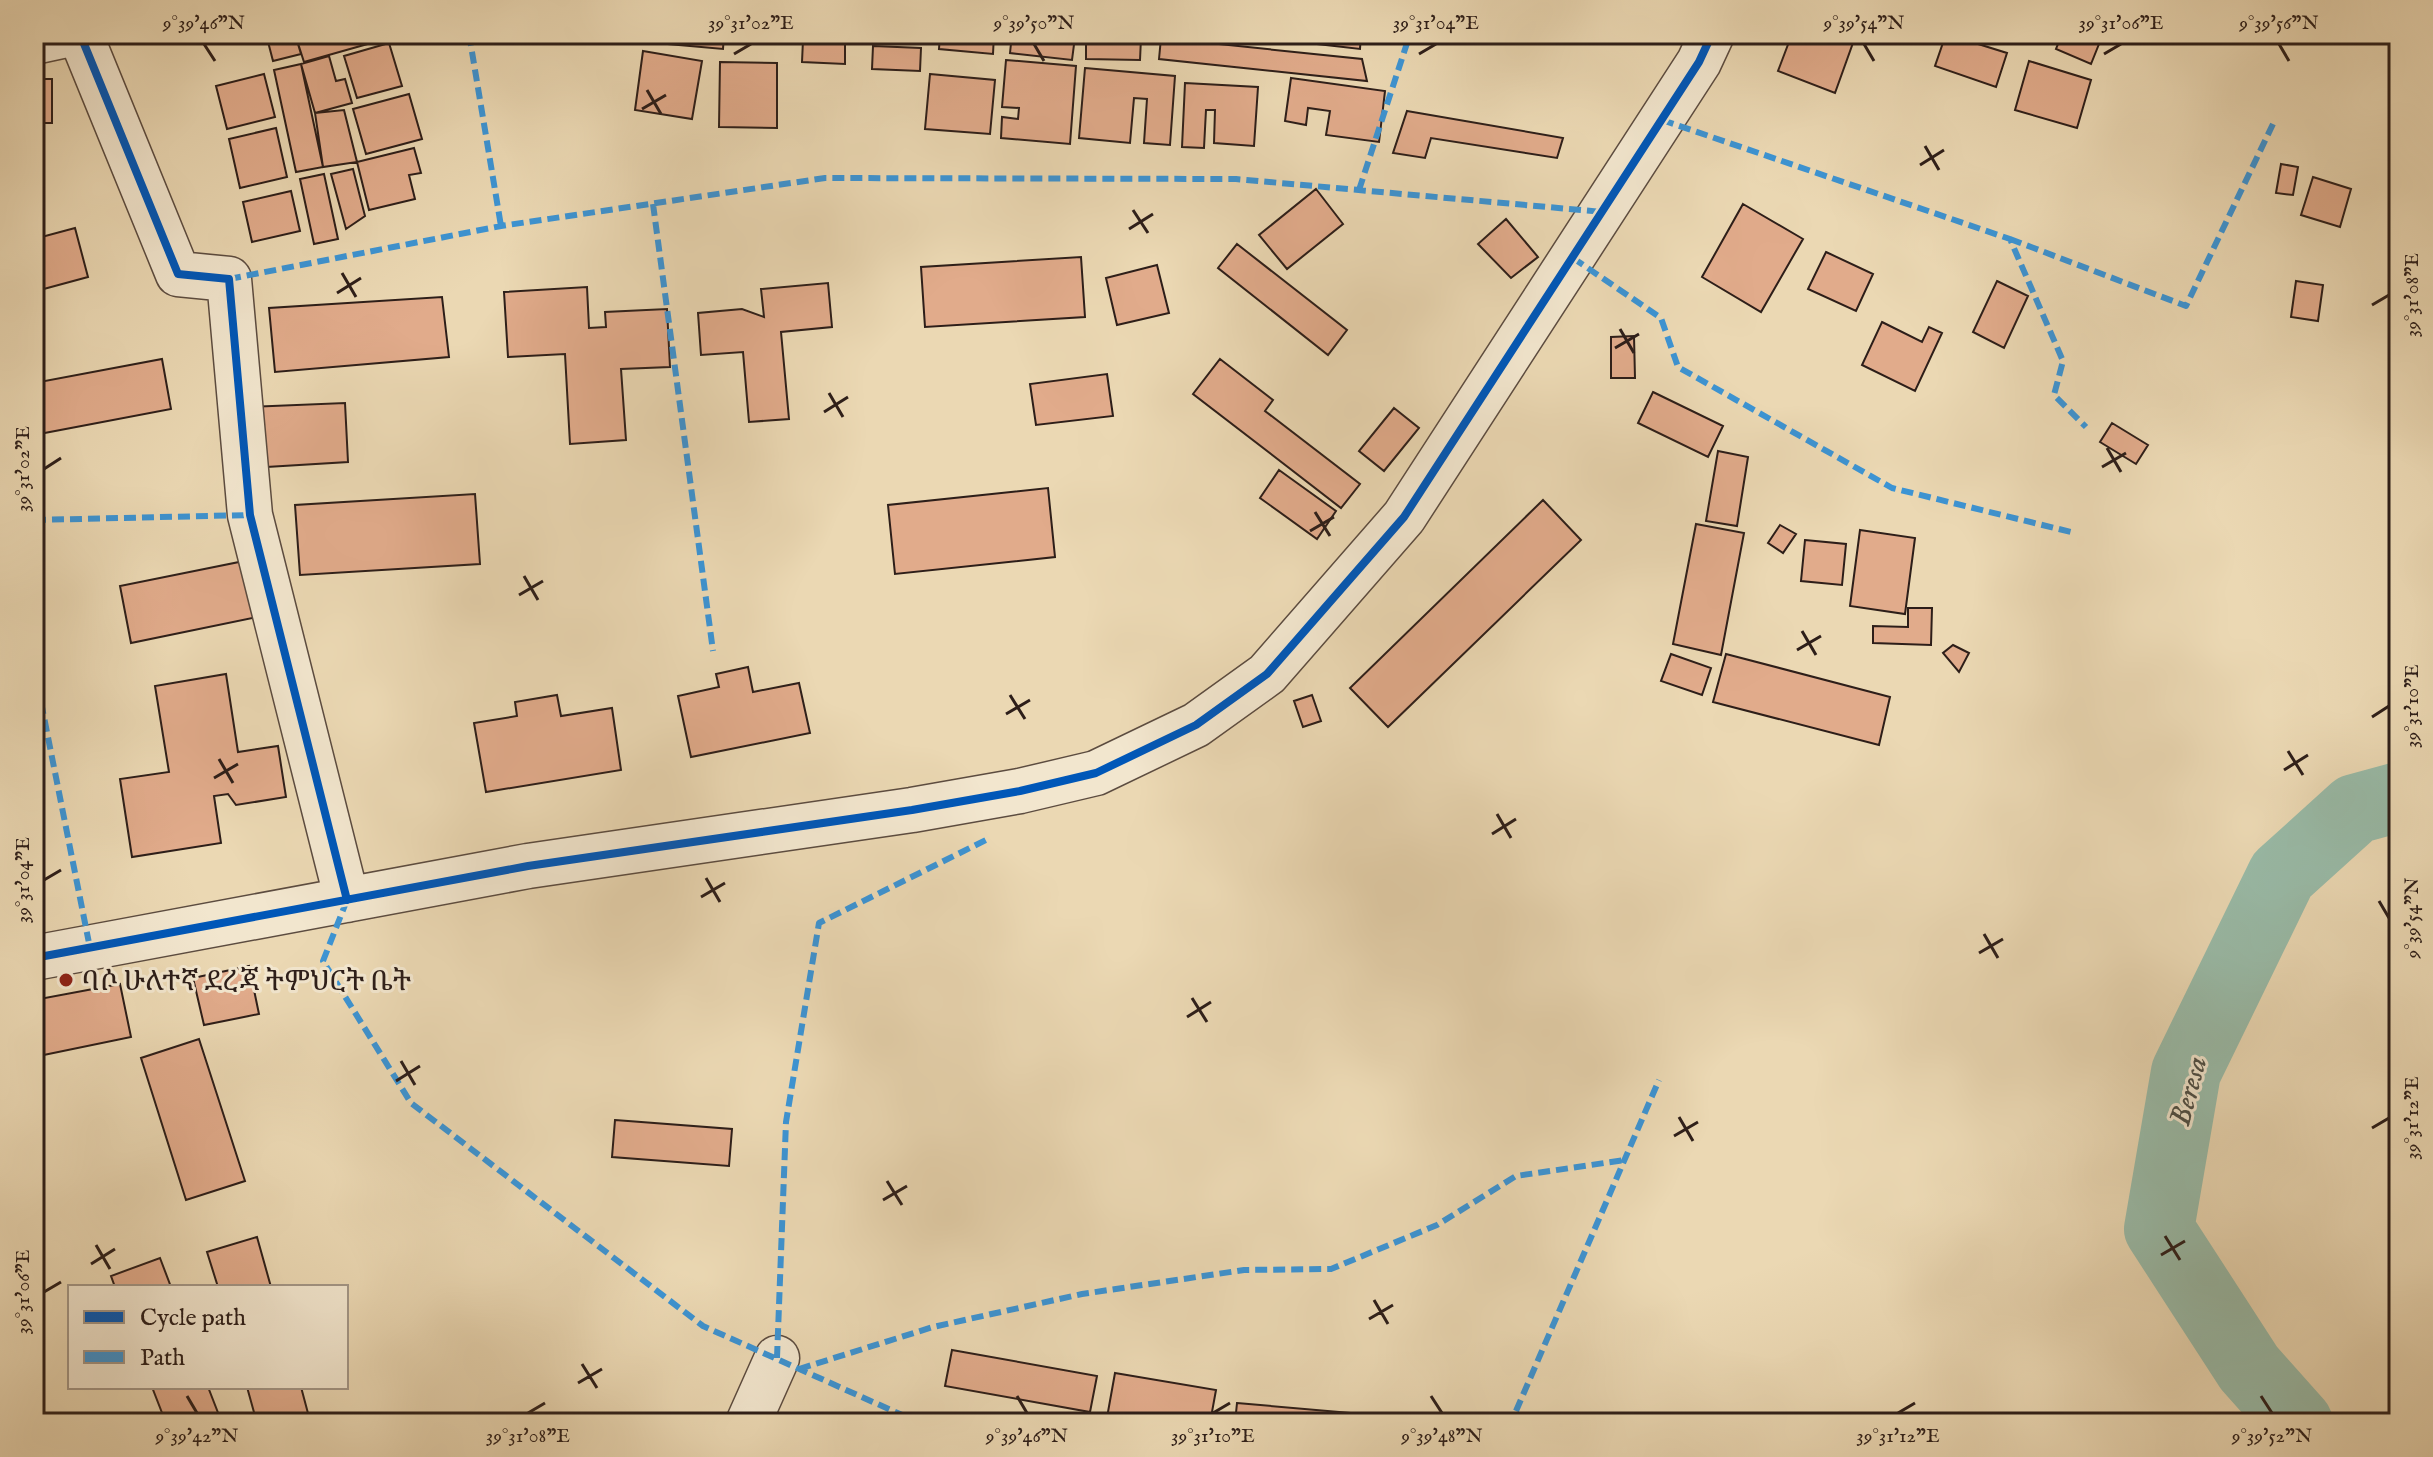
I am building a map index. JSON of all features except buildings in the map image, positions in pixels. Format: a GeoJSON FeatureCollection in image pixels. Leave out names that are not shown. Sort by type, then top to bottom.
{"type":"FeatureCollection","features":[{"type":"Feature","properties":{"kind":"street"},"geometry":{"type":"LineString","coordinates":[[34,42],[71,34]]}},
{"type":"Feature","properties":{"kind":"street"},"geometry":{"type":"LineString","coordinates":[[80,34],[178,274],[229,279],[250,515],[347,900]]}},
{"type":"Feature","properties":{"kind":"street"},"geometry":{"type":"LineString","coordinates":[[34,958],[528,866],[912,810],[1020,791],[1096,773],[1196,725],[1267,674],[1334,601],[1404,517],[1699,62],[1712,34]]}},
{"type":"Feature","properties":{"kind":"street"},"geometry":{"type":"LineString","coordinates":[[748,1423],[777,1358]]}},
{"type":"Feature","properties":{"kind":"waterway","name":"Beresa"},"geometry":{"type":"LineString","coordinates":[[2298,1423],[2249,1368],[2159,1229],[2186,1072],[2282,875],[2355,809],[2399,797]]}},
{"type":"Feature","properties":{"kind":"marked path"},"geometry":{"type":"LineString","coordinates":[[469,34],[501,226]]}},
{"type":"Feature","properties":{"kind":"marked path"},"geometry":{"type":"LineString","coordinates":[[1359,190],[1410,34]]}},
{"type":"Feature","properties":{"kind":"marked path"},"geometry":{"type":"LineString","coordinates":[[1662,120],[2010,239],[2063,361],[2054,395],[2086,427]]}},
{"type":"Feature","properties":{"kind":"marked path"},"geometry":{"type":"LineString","coordinates":[[2010,239],[2186,306],[2273,124]]}},
{"type":"Feature","properties":{"kind":"marked path"},"geometry":{"type":"LineString","coordinates":[[229,279],[501,226],[825,178],[1236,179],[1603,212]]}},
{"type":"Feature","properties":{"kind":"marked path"},"geometry":{"type":"LineString","coordinates":[[653,204],[713,651]]}},
{"type":"Feature","properties":{"kind":"marked path"},"geometry":{"type":"LineString","coordinates":[[1573,258],[1661,318],[1678,367],[1892,488],[2075,533]]}},
{"type":"Feature","properties":{"kind":"marked path"},"geometry":{"type":"LineString","coordinates":[[34,520],[250,515]]}},
{"type":"Feature","properties":{"kind":"marked path"},"geometry":{"type":"LineString","coordinates":[[34,667],[90,948]]}},
{"type":"Feature","properties":{"kind":"marked path"},"geometry":{"type":"LineString","coordinates":[[777,1358],[786,1122],[819,923],[988,839]]}},
{"type":"Feature","properties":{"kind":"marked path"},"geometry":{"type":"LineString","coordinates":[[347,900],[323,961],[411,1103],[703,1326],[920,1423]]}},
{"type":"Feature","properties":{"kind":"marked path"},"geometry":{"type":"LineString","coordinates":[[1516,1411],[1659,1080]]}},
{"type":"Feature","properties":{"kind":"marked path"},"geometry":{"type":"LineString","coordinates":[[799,1369],[933,1327],[1082,1294],[1244,1270],[1331,1269],[1437,1225],[1516,1176],[1625,1160]]}},
{"type":"Feature","properties":{"kind":"cycle path"},"geometry":{"type":"LineString","coordinates":[[80,34],[178,274],[229,279],[250,515],[347,900]]}},
{"type":"Feature","properties":{"kind":"cycle path"},"geometry":{"type":"LineString","coordinates":[[34,958],[528,866],[912,810],[1020,791],[1096,773],[1196,725],[1267,674],[1404,517],[1699,62],[1712,34]]}},
{"type":"Feature","properties":{"kind":"place","name":"ባሶ ሁለተኛ ደረጃ ትምህርት ቤት"},"geometry":{"type":"Point","coordinates":[66,980]}}]}
